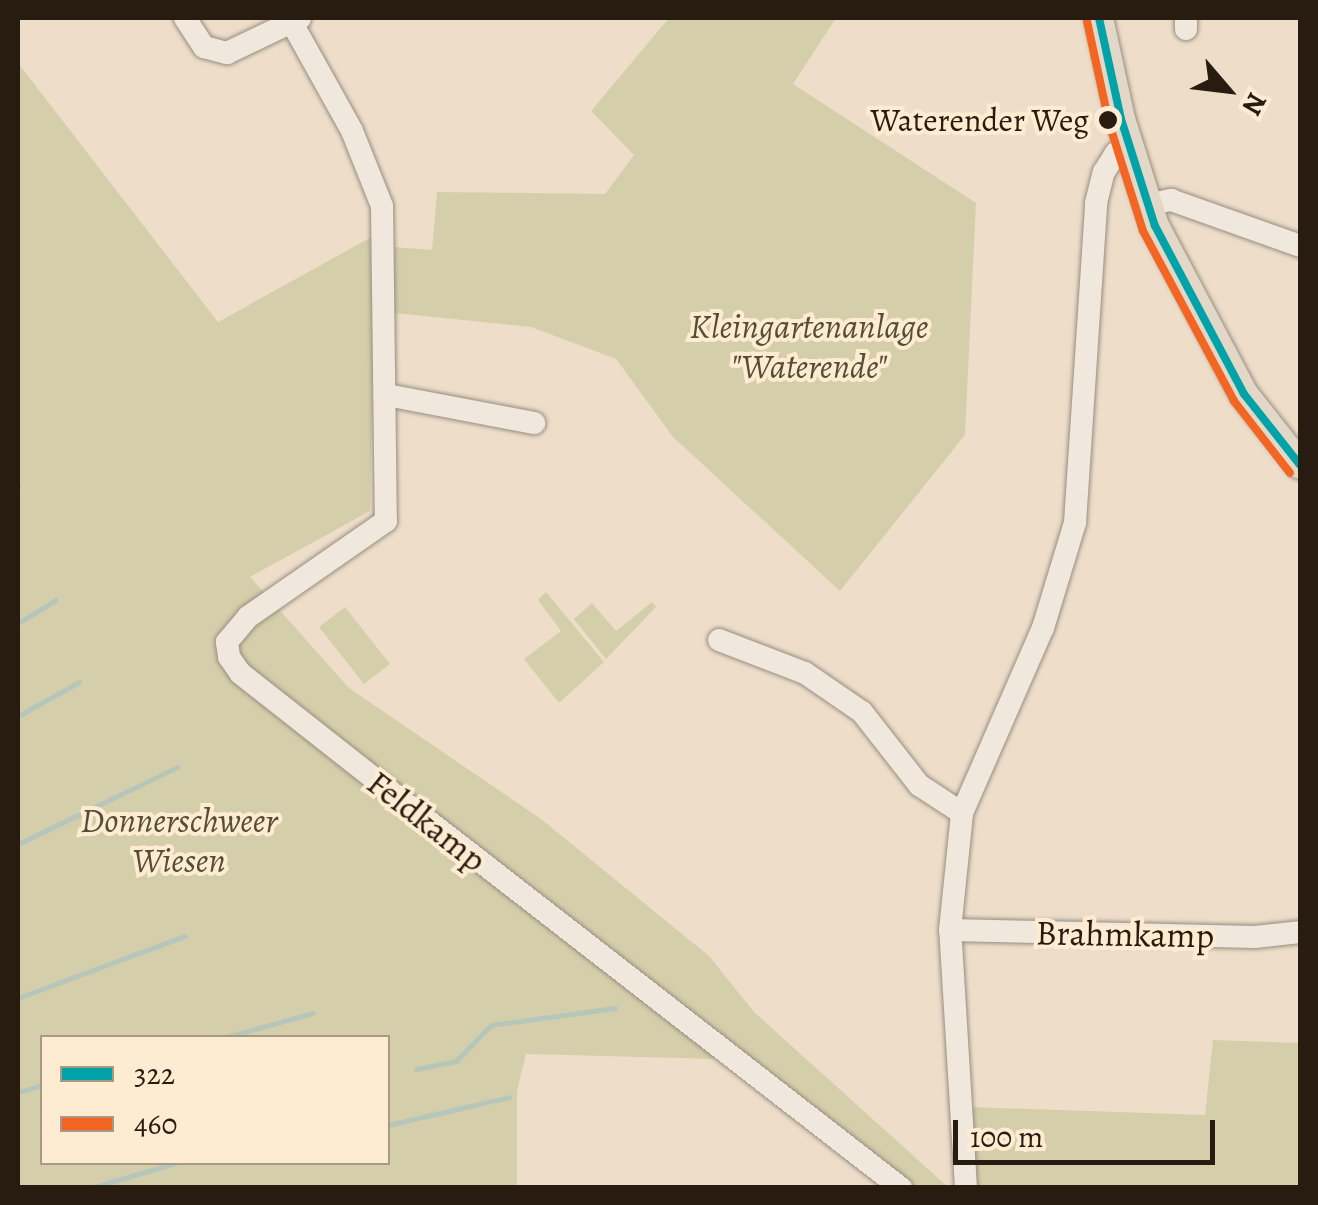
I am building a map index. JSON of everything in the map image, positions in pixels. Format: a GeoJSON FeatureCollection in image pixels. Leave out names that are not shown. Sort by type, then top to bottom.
{"type":"FeatureCollection","features":[{"type":"Feature","properties":{"kind":"main road"},"geometry":{"type":"LineString","coordinates":[[1100,18],[1129,150],[1147,204],[1204,328],[1244,394],[1300,465]]}},
{"type":"Feature","properties":{"kind":"street"},"geometry":{"type":"LineString","coordinates":[[185,18],[204,47],[228,53],[296,20]]}},
{"type":"Feature","properties":{"kind":"street","name":"Feldkamp"},"geometry":{"type":"LineString","coordinates":[[296,20],[382,206],[386,521],[248,618],[227,642],[229,657],[240,673],[390,792],[902,1188]]}},
{"type":"Feature","properties":{"kind":"street"},"geometry":{"type":"LineString","coordinates":[[966,1188],[950,930],[962,813],[1044,628],[1074,524],[1096,203],[1104,172],[1116,154],[1129,150]]}},
{"type":"Feature","properties":{"kind":"street"},"geometry":{"type":"LineString","coordinates":[[1147,204],[1172,200],[1300,246]]}},
{"type":"Feature","properties":{"kind":"street"},"geometry":{"type":"LineString","coordinates":[[387,395],[534,423]]}},
{"type":"Feature","properties":{"kind":"street"},"geometry":{"type":"LineString","coordinates":[[719,640],[805,673],[862,712],[920,785],[962,813]]}},
{"type":"Feature","properties":{"kind":"street","name":"Brahmkamp"},"geometry":{"type":"LineString","coordinates":[[950,930],[1255,937],[1300,932]]}},
{"type":"Feature","properties":{"kind":"green space","name":"Kleingartenanlage \"Waterende\""},"geometry":{"type":"Polygon","coordinates":[[[669,18],[836,18],[793,84],[976,203],[965,435],[840,591],[673,437],[616,359],[531,327],[394,313],[394,247],[432,250],[437,192],[605,194],[634,155],[591,111],[669,18]]]}},
{"type":"Feature","properties":{"kind":"green space","name":"Donnerschweer Wiesen"},"geometry":{"type":"Polygon","coordinates":[[[18,63],[218,322],[375,235],[370,511],[250,577],[349,688],[541,819],[709,956],[754,1012],[948,1187],[910,1187],[719,1059],[526,1054],[517,1091],[517,1187],[18,1187],[18,63]]]}},
{"type":"Feature","properties":{"kind":"green space"},"geometry":{"type":"Polygon","coordinates":[[[546,592],[604,662],[559,703],[524,659],[561,631],[538,600],[546,592]]]}},
{"type":"Feature","properties":{"kind":"green space"},"geometry":{"type":"Polygon","coordinates":[[[652,602],[656,607],[606,659],[574,619],[592,603],[616,631],[652,602]]]}},
{"type":"Feature","properties":{"kind":"green space"},"geometry":{"type":"Polygon","coordinates":[[[345,607],[390,664],[364,684],[319,627],[345,607]]]}},
{"type":"Feature","properties":{"kind":"green space"},"geometry":{"type":"Polygon","coordinates":[[[1213,1040],[1300,1043],[1300,1187],[975,1187],[968,1107],[1205,1115],[1213,1040]]]}},
{"type":"Feature","properties":{"kind":"waterway"},"geometry":{"type":"LineString","coordinates":[[18,623],[56,600]]}},
{"type":"Feature","properties":{"kind":"waterway"},"geometry":{"type":"LineString","coordinates":[[18,716],[79,682]]}},
{"type":"Feature","properties":{"kind":"waterway"},"geometry":{"type":"LineString","coordinates":[[18,844],[177,767]]}},
{"type":"Feature","properties":{"kind":"waterway"},"geometry":{"type":"LineString","coordinates":[[18,998],[185,936]]}},
{"type":"Feature","properties":{"kind":"waterway"},"geometry":{"type":"LineString","coordinates":[[416,1069],[456,1061],[491,1025],[615,1008]]}},
{"type":"Feature","properties":{"kind":"waterway"},"geometry":{"type":"LineString","coordinates":[[233,1035],[313,1013]]}},
{"type":"Feature","properties":{"kind":"waterway"},"geometry":{"type":"LineString","coordinates":[[18,1092],[40,1086]]}},
{"type":"Feature","properties":{"kind":"waterway"},"geometry":{"type":"LineString","coordinates":[[390,1125],[509,1097]]}},
{"type":"Feature","properties":{"kind":"waterway"},"geometry":{"type":"LineString","coordinates":[[91,1188],[168,1165]]}},
{"type":"Feature","properties":{"kind":"transit line","name":"322"},"geometry":{"type":"LineString","coordinates":[[1099,18],[1121,119],[1155,226],[1244,394],[1300,465]]}},
{"type":"Feature","properties":{"kind":"transit line","name":"460"},"geometry":{"type":"LineString","coordinates":[[1087,21],[1109,123],[1143,231],[1234,401],[1290,473]]}},
{"type":"Feature","properties":{"kind":"place","name":"Waterender Weg"},"geometry":{"type":"Point","coordinates":[1108,120]}}]}
